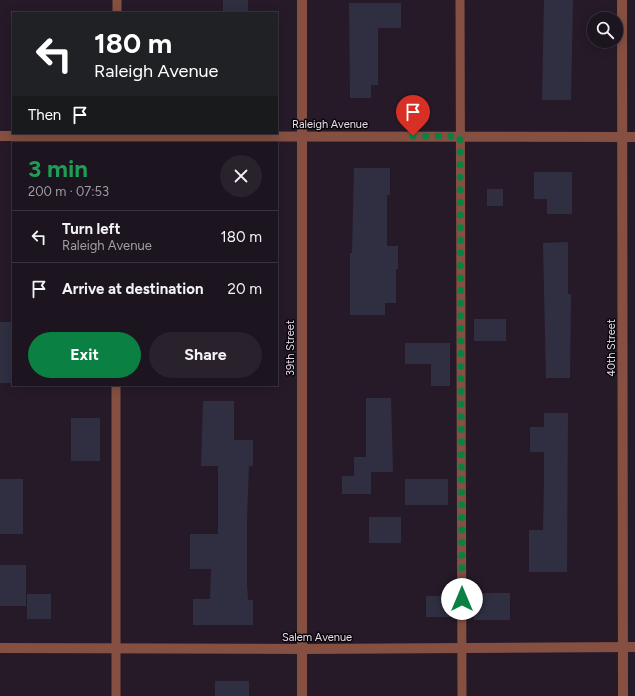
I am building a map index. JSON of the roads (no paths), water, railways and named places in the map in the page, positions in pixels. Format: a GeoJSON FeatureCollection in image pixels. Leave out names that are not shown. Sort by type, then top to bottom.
{"type":"FeatureCollection","features":[{"type":"Feature","properties":{"kind":"street","name":"39th Street"},"geometry":{"type":"LineString","coordinates":[[302,0],[302,696]]}},
{"type":"Feature","properties":{"kind":"street","name":"40th Street"},"geometry":{"type":"LineString","coordinates":[[622,0],[623,696]]}},
{"type":"Feature","properties":{"kind":"street","name":"Raleigh Avenue"},"geometry":{"type":"LineString","coordinates":[[0,136],[635,137]]}},
{"type":"Feature","properties":{"kind":"street","name":"Salem Avenue"},"geometry":{"type":"LineString","coordinates":[[0,648],[116,647],[302,649],[635,647]]}},
{"type":"Feature","properties":{"kind":"lane"},"geometry":{"type":"LineString","coordinates":[[117,12],[118,0]]}},
{"type":"Feature","properties":{"kind":"lane"},"geometry":{"type":"LineString","coordinates":[[460,0],[462,696]]}},
{"type":"Feature","properties":{"kind":"lane"},"geometry":{"type":"LineString","coordinates":[[116,386],[116,696]]}}]}
